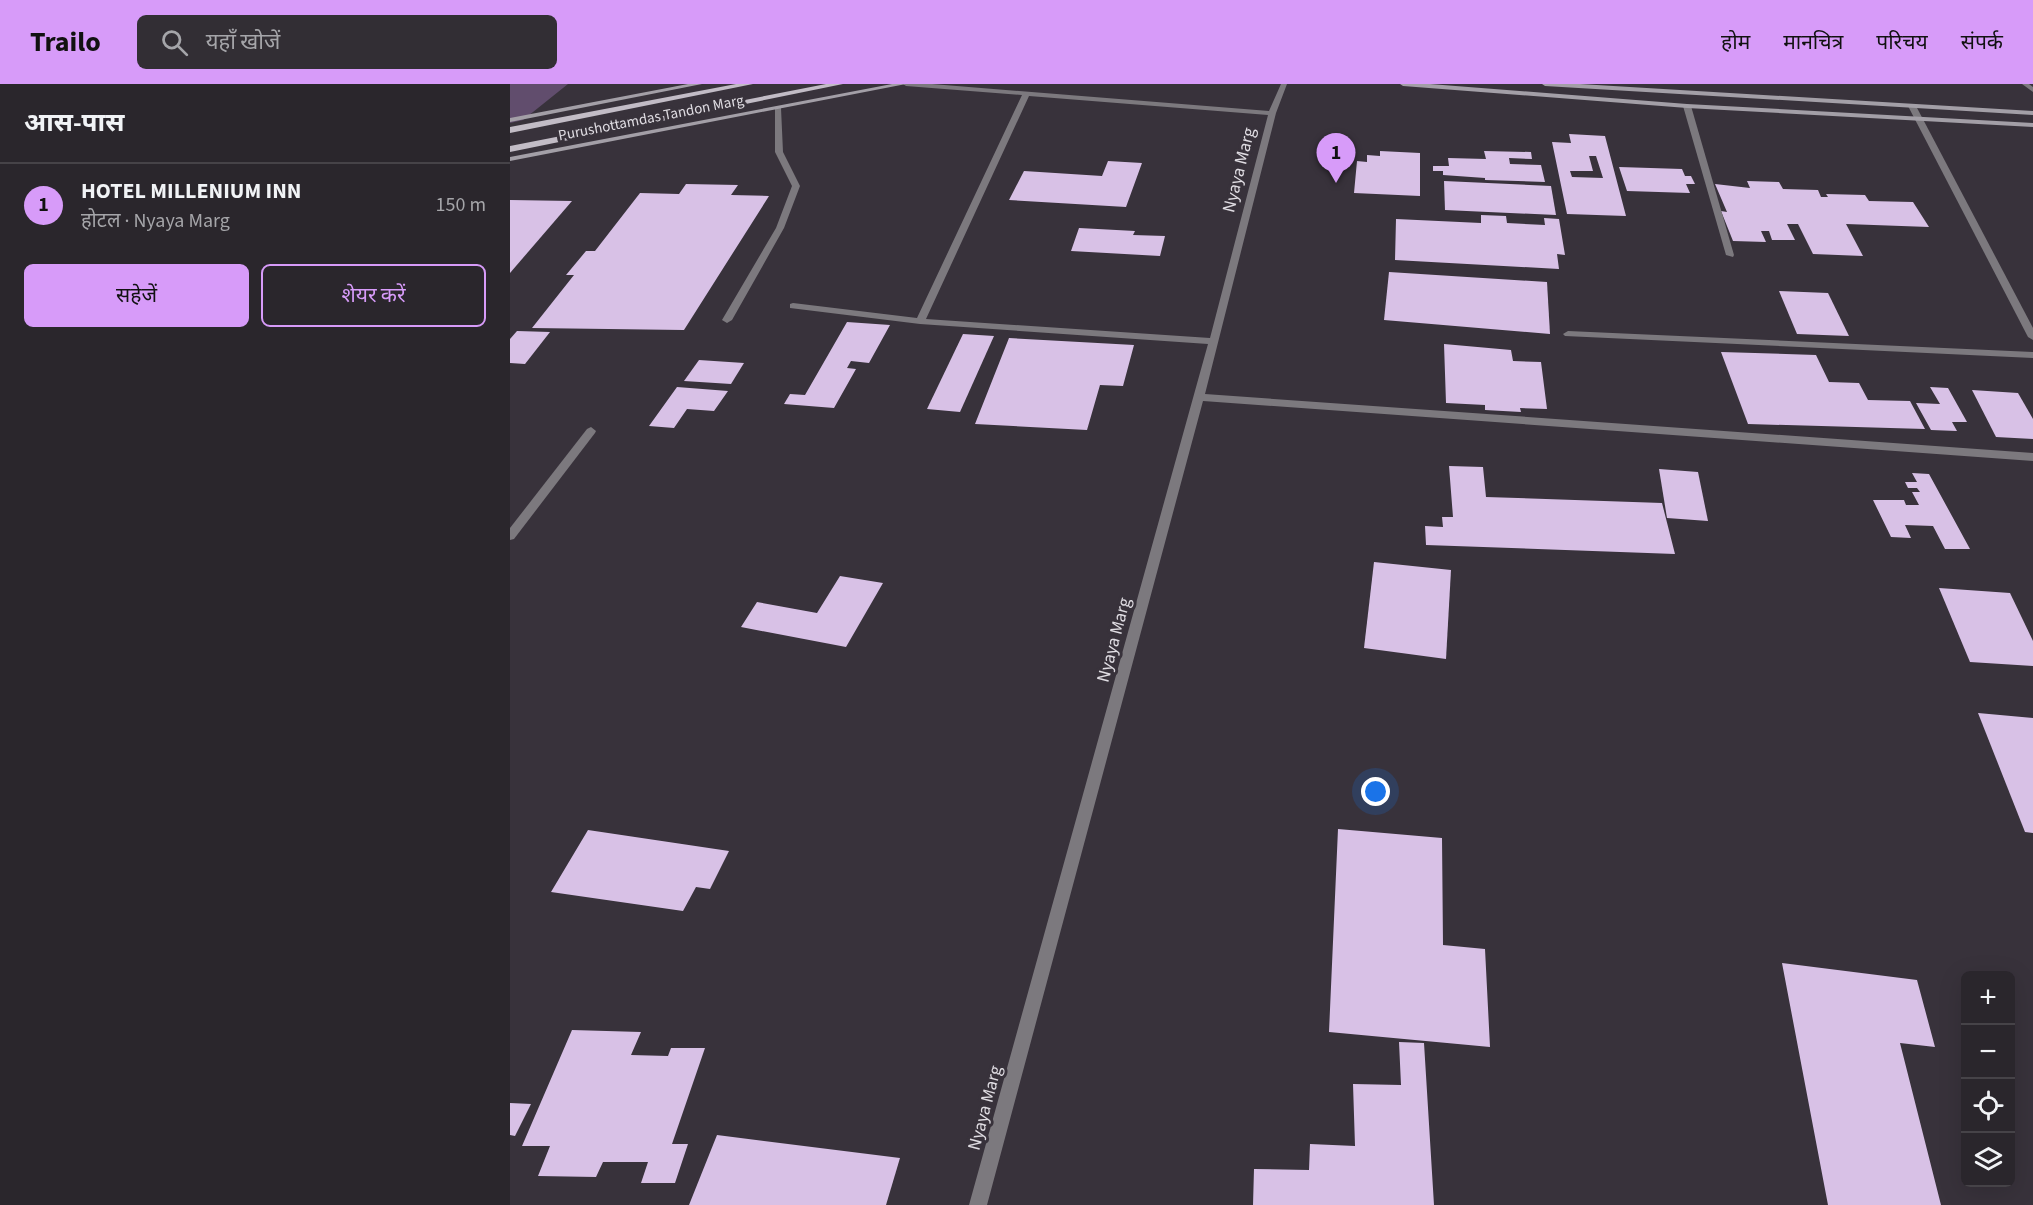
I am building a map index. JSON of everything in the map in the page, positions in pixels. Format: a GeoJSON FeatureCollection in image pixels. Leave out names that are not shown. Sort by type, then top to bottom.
{"type":"FeatureCollection","features":[{"type":"Feature","properties":{"kind":"main road"},"geometry":{"type":"LineString","coordinates":[[510,130],[749,84]]}},
{"type":"Feature","properties":{"kind":"main road"},"geometry":{"type":"LineString","coordinates":[[510,149],[839,84]]}},
{"type":"Feature","properties":{"kind":"street","name":"Purushottamdas Tandon Marg"},"geometry":{"type":"LineString","coordinates":[[510,120],[699,84]]}},
{"type":"Feature","properties":{"kind":"street","name":"Purushottamdas Tandon Marg"},"geometry":{"type":"LineString","coordinates":[[510,159],[905,84]]}},
{"type":"Feature","properties":{"kind":"street"},"geometry":{"type":"LineString","coordinates":[[905,84],[1272,113]]}},
{"type":"Feature","properties":{"kind":"street","name":"Nyaya Marg"},"geometry":{"type":"LineString","coordinates":[[978,1205],[1199,397],[1272,113],[1284,84]]}},
{"type":"Feature","properties":{"kind":"street"},"geometry":{"type":"LineString","coordinates":[[1403,84],[1687,106],[2033,124]]}},
{"type":"Feature","properties":{"kind":"street"},"geometry":{"type":"LineString","coordinates":[[1545,84],[2033,113]]}},
{"type":"Feature","properties":{"kind":"street"},"geometry":{"type":"LineString","coordinates":[[2025,84],[2033,90]]}},
{"type":"Feature","properties":{"kind":"street"},"geometry":{"type":"LineString","coordinates":[[920,321],[1026,94]]}},
{"type":"Feature","properties":{"kind":"street"},"geometry":{"type":"LineString","coordinates":[[1687,106],[1730,255]]}},
{"type":"Feature","properties":{"kind":"street"},"geometry":{"type":"LineString","coordinates":[[1912,106],[2033,337]]}},
{"type":"Feature","properties":{"kind":"street"},"geometry":{"type":"LineString","coordinates":[[727,320],[780,228],[795,186],[779,152],[777,108]]}},
{"type":"Feature","properties":{"kind":"street"},"geometry":{"type":"LineString","coordinates":[[793,306],[920,321],[1214,341]]}},
{"type":"Feature","properties":{"kind":"street"},"geometry":{"type":"LineString","coordinates":[[1568,334],[2033,355]]}},
{"type":"Feature","properties":{"kind":"street"},"geometry":{"type":"LineString","coordinates":[[1199,397],[2033,457]]}},
{"type":"Feature","properties":{"kind":"street"},"geometry":{"type":"LineString","coordinates":[[510,536],[591,431]]}},
{"type":"Feature","properties":{"kind":"shaded area"},"geometry":{"type":"Polygon","coordinates":[[[510,84],[568,84],[523,120],[510,123],[510,84]]]}},
{"type":"Feature","properties":{"kind":"building"},"geometry":{"type":"Polygon","coordinates":[[[1569,134],[1605,136],[1626,216],[1567,214],[1552,142],[1571,143],[1569,134]],[[1589,156],[1593,171],[1570,171],[1572,177],[1603,178],[1596,156],[1589,156]]]}},
{"type":"Feature","properties":{"kind":"building"},"geometry":{"type":"Polygon","coordinates":[[[1380,151],[1420,153],[1420,196],[1354,193],[1357,161],[1367,162],[1367,155],[1380,156],[1380,151]]]}},
{"type":"Feature","properties":{"kind":"building"},"geometry":{"type":"Polygon","coordinates":[[[1484,151],[1531,152],[1532,159],[1509,158],[1510,164],[1541,165],[1545,182],[1485,180],[1485,178],[1443,175],[1443,171],[1433,171],[1433,166],[1449,166],[1448,158],[1486,159],[1484,151]]]}},
{"type":"Feature","properties":{"kind":"building"},"geometry":{"type":"Polygon","coordinates":[[[1108,161],[1142,163],[1126,207],[1009,200],[1024,171],[1102,176],[1108,161]]]}},
{"type":"Feature","properties":{"kind":"building"},"geometry":{"type":"Polygon","coordinates":[[[1619,167],[1682,169],[1685,176],[1691,176],[1695,184],[1686,184],[1690,193],[1627,191],[1619,167]]]}},
{"type":"Feature","properties":{"kind":"building"},"geometry":{"type":"Polygon","coordinates":[[[1444,181],[1551,186],[1556,215],[1445,210],[1444,181]]]}},
{"type":"Feature","properties":{"kind":"building"},"geometry":{"type":"Polygon","coordinates":[[[1747,181],[1779,182],[1783,189],[1818,190],[1821,197],[1828,197],[1826,194],[1865,195],[1869,201],[1913,202],[1929,227],[1846,224],[1863,256],[1813,254],[1798,224],[1787,224],[1795,240],[1772,240],[1769,231],[1761,231],[1766,242],[1733,241],[1721,211],[1727,212],[1715,184],[1750,188],[1747,181]]]}},
{"type":"Feature","properties":{"kind":"building"},"geometry":{"type":"Polygon","coordinates":[[[686,184],[738,185],[731,195],[769,196],[684,330],[532,328],[574,275],[566,275],[586,251],[595,251],[640,193],[679,194],[686,184]]]}},
{"type":"Feature","properties":{"kind":"building"},"geometry":{"type":"Polygon","coordinates":[[[510,200],[572,201],[510,273],[510,200]]]}},
{"type":"Feature","properties":{"kind":"building"},"geometry":{"type":"Polygon","coordinates":[[[1481,215],[1506,216],[1507,223],[1545,225],[1544,218],[1559,219],[1565,255],[1557,254],[1559,269],[1395,260],[1396,219],[1481,223],[1481,215]]]}},
{"type":"Feature","properties":{"kind":"building"},"geometry":{"type":"Polygon","coordinates":[[[1079,228],[1135,231],[1133,235],[1165,236],[1160,256],[1071,251],[1079,228]]]}},
{"type":"Feature","properties":{"kind":"building"},"geometry":{"type":"Polygon","coordinates":[[[1389,272],[1547,282],[1550,334],[1384,320],[1389,272]]]}},
{"type":"Feature","properties":{"kind":"building"},"geometry":{"type":"Polygon","coordinates":[[[1779,291],[1828,293],[1849,336],[1797,334],[1779,291]]]}},
{"type":"Feature","properties":{"kind":"building"},"geometry":{"type":"Polygon","coordinates":[[[847,322],[890,325],[869,363],[851,361],[847,368],[856,369],[834,408],[784,404],[790,394],[805,395],[847,322]]]}},
{"type":"Feature","properties":{"kind":"building"},"geometry":{"type":"Polygon","coordinates":[[[517,331],[550,332],[525,364],[510,363],[510,339],[517,331]]]}},
{"type":"Feature","properties":{"kind":"building"},"geometry":{"type":"Polygon","coordinates":[[[963,334],[994,336],[960,412],[927,409],[963,334]]]}},
{"type":"Feature","properties":{"kind":"building"},"geometry":{"type":"Polygon","coordinates":[[[1009,338],[1134,345],[1123,386],[1100,385],[1087,430],[975,424],[1009,338]]]}},
{"type":"Feature","properties":{"kind":"building"},"geometry":{"type":"Polygon","coordinates":[[[1444,344],[1511,350],[1513,361],[1541,362],[1547,409],[1520,408],[1521,412],[1485,410],[1485,405],[1446,403],[1444,344]]]}},
{"type":"Feature","properties":{"kind":"building"},"geometry":{"type":"Polygon","coordinates":[[[1721,352],[1816,355],[1829,382],[1859,383],[1868,400],[1910,401],[1925,429],[1748,424],[1721,352]]]}},
{"type":"Feature","properties":{"kind":"building"},"geometry":{"type":"Polygon","coordinates":[[[699,360],[744,363],[731,384],[684,381],[699,360]]]}},
{"type":"Feature","properties":{"kind":"building"},"geometry":{"type":"Polygon","coordinates":[[[677,387],[728,391],[714,411],[687,409],[674,428],[649,426],[677,387]]]}},
{"type":"Feature","properties":{"kind":"building"},"geometry":{"type":"Polygon","coordinates":[[[1930,387],[1948,388],[1967,422],[1952,422],[1957,431],[1931,430],[1916,403],[1940,404],[1930,387]]]}},
{"type":"Feature","properties":{"kind":"building"},"geometry":{"type":"Polygon","coordinates":[[[1972,390],[2018,393],[2033,419],[2033,439],[1996,437],[1972,390]]]}},
{"type":"Feature","properties":{"kind":"building"},"geometry":{"type":"Polygon","coordinates":[[[1449,466],[1483,467],[1486,497],[1662,503],[1675,554],[1426,545],[1425,526],[1443,527],[1442,517],[1453,517],[1449,466]]]}},
{"type":"Feature","properties":{"kind":"building"},"geometry":{"type":"Polygon","coordinates":[[[1659,469],[1698,472],[1708,521],[1667,518],[1659,469]]]}},
{"type":"Feature","properties":{"kind":"building"},"geometry":{"type":"Polygon","coordinates":[[[1912,473],[1929,474],[1970,549],[1945,549],[1933,526],[1905,525],[1911,538],[1891,537],[1873,500],[1904,500],[1906,505],[1919,505],[1912,492],[1920,492],[1917,488],[1908,488],[1905,482],[1917,482],[1912,473]]]}},
{"type":"Feature","properties":{"kind":"building"},"geometry":{"type":"Polygon","coordinates":[[[1374,562],[1451,570],[1446,659],[1364,648],[1374,562]]]}},
{"type":"Feature","properties":{"kind":"building"},"geometry":{"type":"Polygon","coordinates":[[[840,576],[883,583],[846,647],[741,627],[757,602],[817,613],[840,576]]]}},
{"type":"Feature","properties":{"kind":"building"},"geometry":{"type":"Polygon","coordinates":[[[1939,588],[2010,593],[2033,641],[2033,666],[1970,662],[1939,588]]]}},
{"type":"Feature","properties":{"kind":"building"},"geometry":{"type":"Polygon","coordinates":[[[1978,713],[2033,718],[2033,833],[2025,832],[1978,713]]]}},
{"type":"Feature","properties":{"kind":"building"},"geometry":{"type":"Polygon","coordinates":[[[1338,829],[1442,838],[1443,945],[1485,949],[1490,1047],[1329,1032],[1338,829]]]}},
{"type":"Feature","properties":{"kind":"building"},"geometry":{"type":"Polygon","coordinates":[[[588,830],[729,851],[710,889],[696,887],[683,911],[551,892],[588,830]]]}},
{"type":"Feature","properties":{"kind":"building"},"geometry":{"type":"Polygon","coordinates":[[[1782,963],[1917,980],[1935,1047],[1900,1043],[1941,1205],[1828,1205],[1782,963]]]}},
{"type":"Feature","properties":{"kind":"building"},"geometry":{"type":"Polygon","coordinates":[[[572,1030],[641,1032],[631,1055],[668,1056],[671,1048],[705,1048],[672,1144],[688,1144],[675,1183],[641,1183],[648,1162],[603,1162],[596,1177],[538,1176],[550,1146],[522,1146],[572,1030]]]}},
{"type":"Feature","properties":{"kind":"building"},"geometry":{"type":"Polygon","coordinates":[[[1399,1042],[1424,1043],[1434,1205],[1253,1205],[1254,1169],[1309,1170],[1310,1144],[1355,1146],[1353,1084],[1401,1085],[1399,1042]]]}},
{"type":"Feature","properties":{"kind":"building"},"geometry":{"type":"Polygon","coordinates":[[[510,1103],[531,1104],[515,1136],[510,1135],[510,1103]]]}},
{"type":"Feature","properties":{"kind":"building"},"geometry":{"type":"Polygon","coordinates":[[[717,1135],[900,1158],[886,1205],[689,1205],[717,1135]]]}},
{"type":"Feature","properties":{"kind":"place","name":"HOTEL MILLENIUM INN"},"geometry":{"type":"Point","coordinates":[1336,183]}}]}
